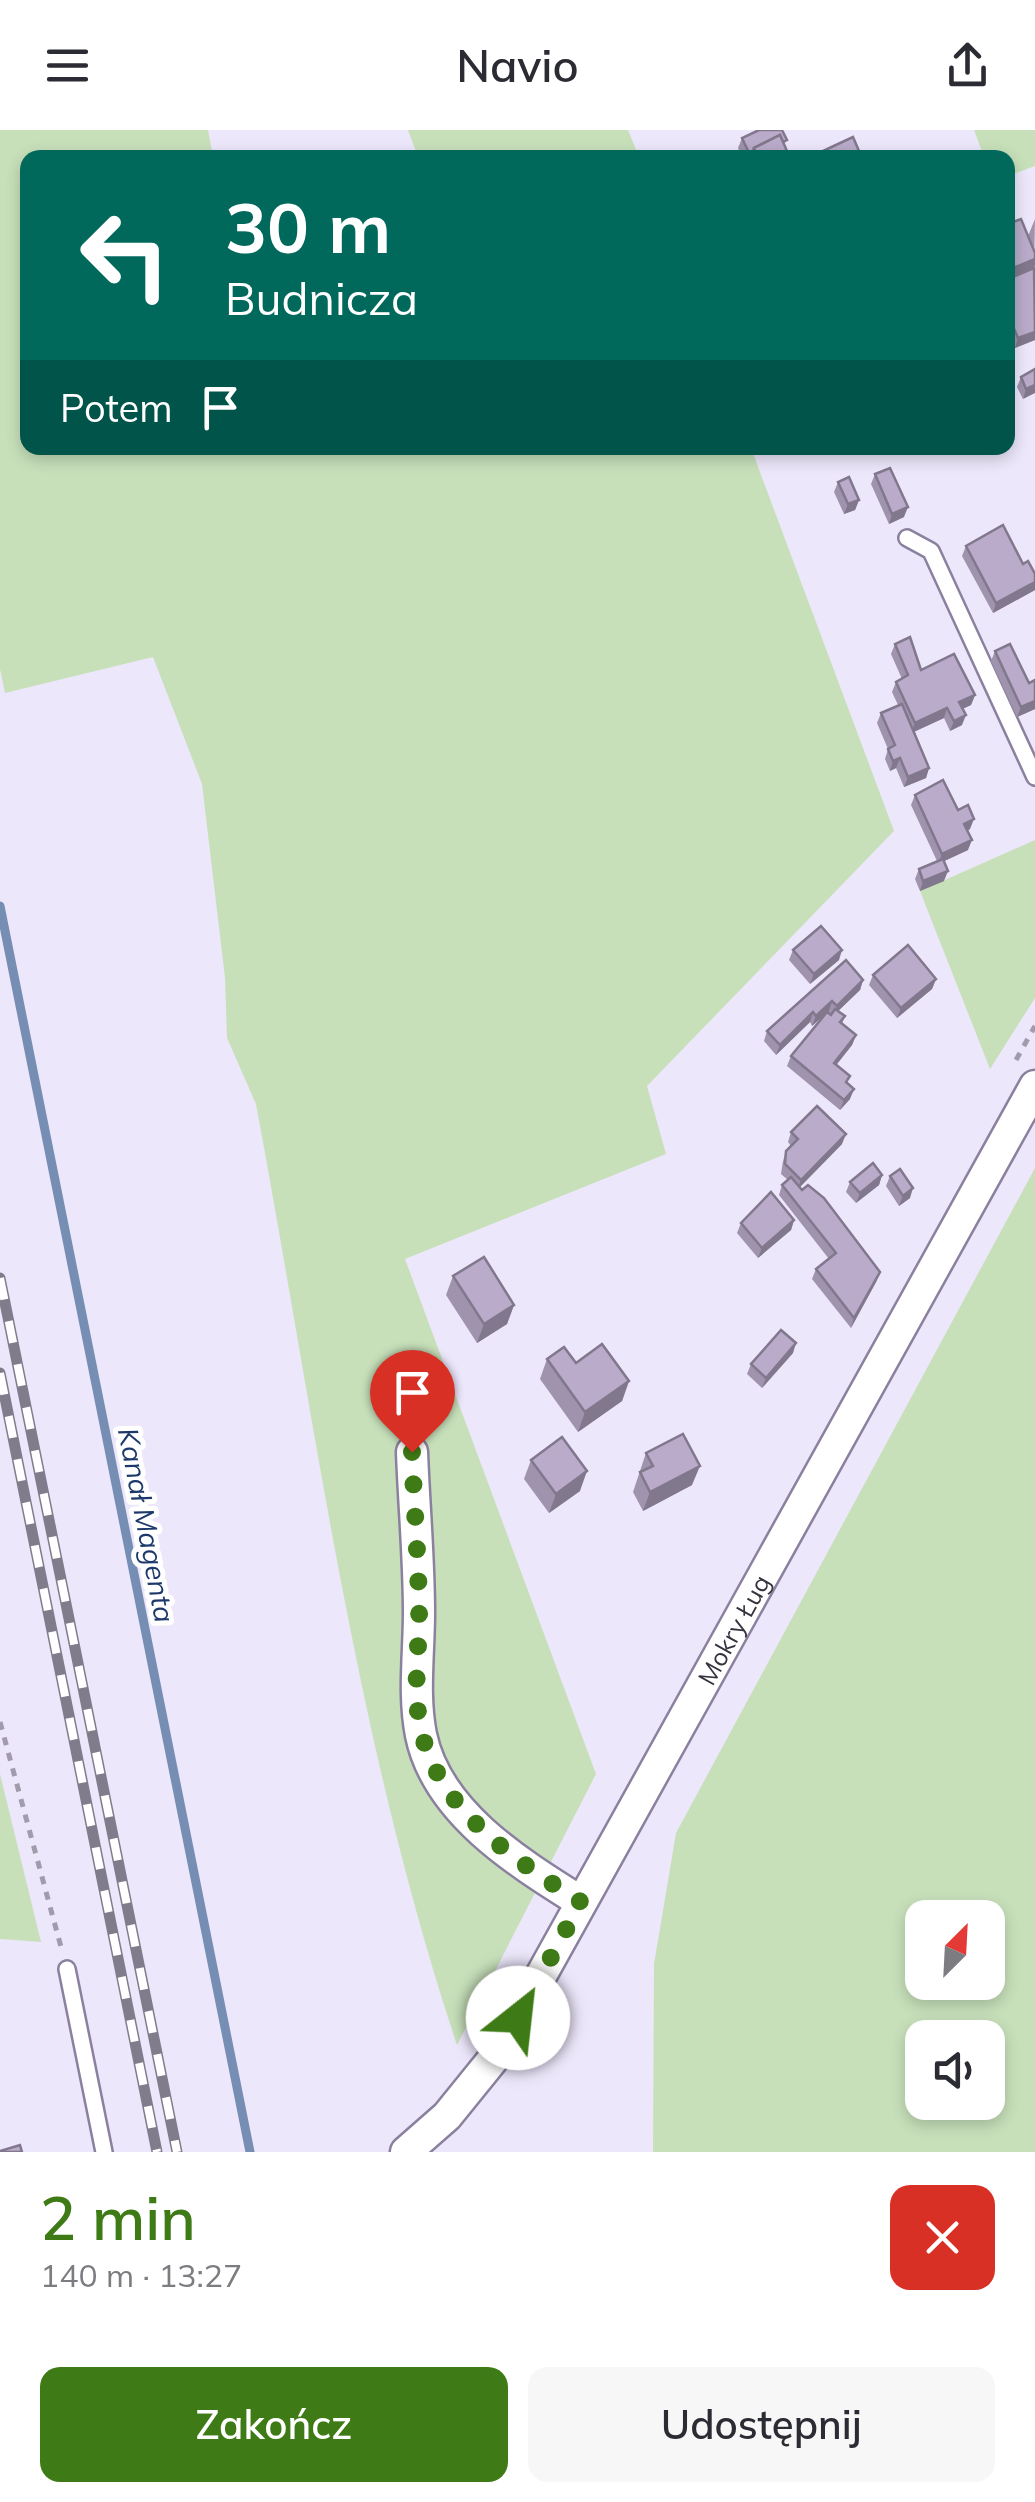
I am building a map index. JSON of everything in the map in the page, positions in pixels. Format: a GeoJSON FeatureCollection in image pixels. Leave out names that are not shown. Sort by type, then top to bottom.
{"type":"FeatureCollection","features":[{"type":"Feature","properties":{"kind":"street","name":"Mokry Ług"},"geometry":{"type":"LineString","coordinates":[[406,2152],[448,2116],[498,2053],[1035,1086]]}},
{"type":"Feature","properties":{"kind":"street"},"geometry":{"type":"LineString","coordinates":[[412,1452],[419,1607],[417,1709],[433,1768],[464,1814],[532,1871],[581,1902]]}},
{"type":"Feature","properties":{"kind":"lane"},"geometry":{"type":"LineString","coordinates":[[907,538],[931,551],[1035,777]]}},
{"type":"Feature","properties":{"kind":"lane"},"geometry":{"type":"LineString","coordinates":[[67,1970],[104,2152]]}},
{"type":"Feature","properties":{"kind":"path"},"geometry":{"type":"LineString","coordinates":[[0,1722],[67,1970]]}},
{"type":"Feature","properties":{"kind":"green space"},"geometry":{"type":"Polygon","coordinates":[[[0,130],[208,130],[212,150],[20,150],[20,455],[754,455],[894,831],[647,1086],[666,1154],[405,1259],[596,1774],[457,2045],[421,1930],[364,1696],[256,1104],[227,1038],[225,978],[202,784],[153,657],[5,693],[0,669],[0,130]]]}},
{"type":"Feature","properties":{"kind":"green space"},"geometry":{"type":"Polygon","coordinates":[[[408,130],[628,130],[636,150],[415,150],[408,130]]]}},
{"type":"Feature","properties":{"kind":"green space"},"geometry":{"type":"Polygon","coordinates":[[[974,130],[1035,130],[1035,166],[1015,173],[1015,150],[981,150],[974,130]]]}},
{"type":"Feature","properties":{"kind":"green space"},"geometry":{"type":"Polygon","coordinates":[[[1035,840],[1035,998],[990,1069],[920,891],[1035,840]]]}},
{"type":"Feature","properties":{"kind":"green space"},"geometry":{"type":"Polygon","coordinates":[[[1035,1168],[1035,2152],[653,2152],[654,1964],[676,1833],[1035,1168]]]}},
{"type":"Feature","properties":{"kind":"green space"},"geometry":{"type":"Polygon","coordinates":[[[0,1774],[41,1942],[0,1939],[0,1774]]]}},
{"type":"Feature","properties":{"kind":"building"},"geometry":{"type":"Polygon","coordinates":[[[759,130],[782,130],[787,140],[783,142],[780,135],[748,150],[742,138],[759,130]]]}},
{"type":"Feature","properties":{"kind":"building"},"geometry":{"type":"Polygon","coordinates":[[[780,135],[787,150],[755,150],[780,135]]]}},
{"type":"Feature","properties":{"kind":"building"},"geometry":{"type":"Polygon","coordinates":[[[853,137],[859,150],[825,150],[853,137]]]}},
{"type":"Feature","properties":{"kind":"building"},"geometry":{"type":"Polygon","coordinates":[[[1021,219],[1035,259],[1015,267],[1015,221],[1021,219]]]}},
{"type":"Feature","properties":{"kind":"building"},"geometry":{"type":"Polygon","coordinates":[[[1034,268],[1035,332],[1018,338],[1015,331],[1015,276],[1034,268]]]}},
{"type":"Feature","properties":{"kind":"building"},"geometry":{"type":"Polygon","coordinates":[[[1035,369],[1035,385],[1026,389],[1021,377],[1035,369]]]}},
{"type":"Feature","properties":{"kind":"building"},"geometry":{"type":"Polygon","coordinates":[[[890,468],[908,507],[892,514],[875,474],[890,468]]]}},
{"type":"Feature","properties":{"kind":"building"},"geometry":{"type":"Polygon","coordinates":[[[849,477],[859,500],[848,504],[838,482],[849,477]]]}},
{"type":"Feature","properties":{"kind":"building"},"geometry":{"type":"Polygon","coordinates":[[[1003,525],[1023,564],[1028,561],[1035,582],[996,603],[966,546],[1003,525]]]}},
{"type":"Feature","properties":{"kind":"building"},"geometry":{"type":"Polygon","coordinates":[[[910,637],[921,670],[954,654],[975,695],[959,702],[966,715],[954,721],[947,708],[915,723],[896,682],[908,675],[895,644],[910,637]]]}},
{"type":"Feature","properties":{"kind":"building"},"geometry":{"type":"Polygon","coordinates":[[[1010,644],[1029,683],[1035,680],[1035,701],[1021,707],[995,651],[1010,644]]]}},
{"type":"Feature","properties":{"kind":"building"},"geometry":{"type":"Polygon","coordinates":[[[902,704],[929,768],[908,777],[900,758],[893,761],[888,749],[895,745],[881,713],[902,704]]]}},
{"type":"Feature","properties":{"kind":"building"},"geometry":{"type":"Polygon","coordinates":[[[943,780],[958,810],[968,805],[974,819],[964,824],[972,840],[942,854],[915,795],[943,780]]]}},
{"type":"Feature","properties":{"kind":"building"},"geometry":{"type":"Polygon","coordinates":[[[943,859],[948,871],[923,881],[919,869],[943,859]]]}},
{"type":"Feature","properties":{"kind":"building"},"geometry":{"type":"Polygon","coordinates":[[[821,926],[842,950],[814,974],[793,950],[821,926]]]}},
{"type":"Feature","properties":{"kind":"building"},"geometry":{"type":"Polygon","coordinates":[[[908,945],[936,979],[901,1008],[873,975],[908,945]]]}},
{"type":"Feature","properties":{"kind":"building"},"geometry":{"type":"Polygon","coordinates":[[[846,960],[863,980],[837,1006],[832,1001],[816,1016],[813,1012],[780,1045],[767,1031],[846,960]]]}},
{"type":"Feature","properties":{"kind":"building"},"geometry":{"type":"Polygon","coordinates":[[[835,1009],[845,1016],[840,1022],[856,1035],[834,1063],[850,1076],[846,1082],[854,1089],[844,1100],[791,1056],[827,1012],[831,1015],[835,1009]]]}},
{"type":"Feature","properties":{"kind":"building"},"geometry":{"type":"Polygon","coordinates":[[[817,1106],[846,1134],[801,1180],[785,1164],[786,1151],[798,1139],[791,1132],[817,1106]]]}},
{"type":"Feature","properties":{"kind":"building"},"geometry":{"type":"Polygon","coordinates":[[[873,1163],[882,1175],[860,1193],[850,1182],[873,1163]]]}},
{"type":"Feature","properties":{"kind":"building"},"geometry":{"type":"Polygon","coordinates":[[[900,1169],[913,1188],[903,1196],[890,1176],[900,1169]]]}},
{"type":"Feature","properties":{"kind":"building"},"geometry":{"type":"Polygon","coordinates":[[[791,1177],[802,1190],[808,1185],[824,1198],[880,1272],[854,1318],[816,1269],[836,1253],[782,1185],[791,1177]]]}},
{"type":"Feature","properties":{"kind":"building"},"geometry":{"type":"Polygon","coordinates":[[[771,1192],[794,1220],[762,1248],[741,1223],[771,1192]]]}},
{"type":"Feature","properties":{"kind":"building"},"geometry":{"type":"Polygon","coordinates":[[[484,1257],[514,1305],[484,1324],[453,1276],[484,1257]]]}},
{"type":"Feature","properties":{"kind":"building"},"geometry":{"type":"Polygon","coordinates":[[[781,1330],[796,1343],[766,1378],[751,1364],[781,1330]]]}},
{"type":"Feature","properties":{"kind":"building"},"geometry":{"type":"Polygon","coordinates":[[[602,1344],[629,1381],[585,1412],[547,1359],[564,1347],[576,1363],[602,1344]]]}},
{"type":"Feature","properties":{"kind":"building"},"geometry":{"type":"Polygon","coordinates":[[[683,1434],[700,1466],[650,1492],[640,1472],[653,1466],[646,1453],[683,1434]]]}},
{"type":"Feature","properties":{"kind":"building"},"geometry":{"type":"Polygon","coordinates":[[[562,1437],[587,1471],[556,1494],[531,1460],[562,1437]]]}},
{"type":"Feature","properties":{"kind":"building"},"geometry":{"type":"Polygon","coordinates":[[[20,2145],[22,2152],[0,2152],[0,2151],[20,2145]]]}},
{"type":"Feature","properties":{"kind":"waterway","name":"Kanał Magenta"},"geometry":{"type":"LineString","coordinates":[[0,906],[250,2152]]}},
{"type":"Feature","properties":{"kind":"railway"},"geometry":{"type":"LineString","coordinates":[[0,1278],[177,2152]]}},
{"type":"Feature","properties":{"kind":"railway"},"geometry":{"type":"LineString","coordinates":[[0,1373],[157,2152]]}},
{"type":"Feature","properties":{"kind":"route"},"geometry":{"type":"LineString","coordinates":[[412,1452],[419,1607],[417,1709],[422,1739],[433,1768],[464,1814],[532,1871],[581,1902],[518,2018]]}}]}
